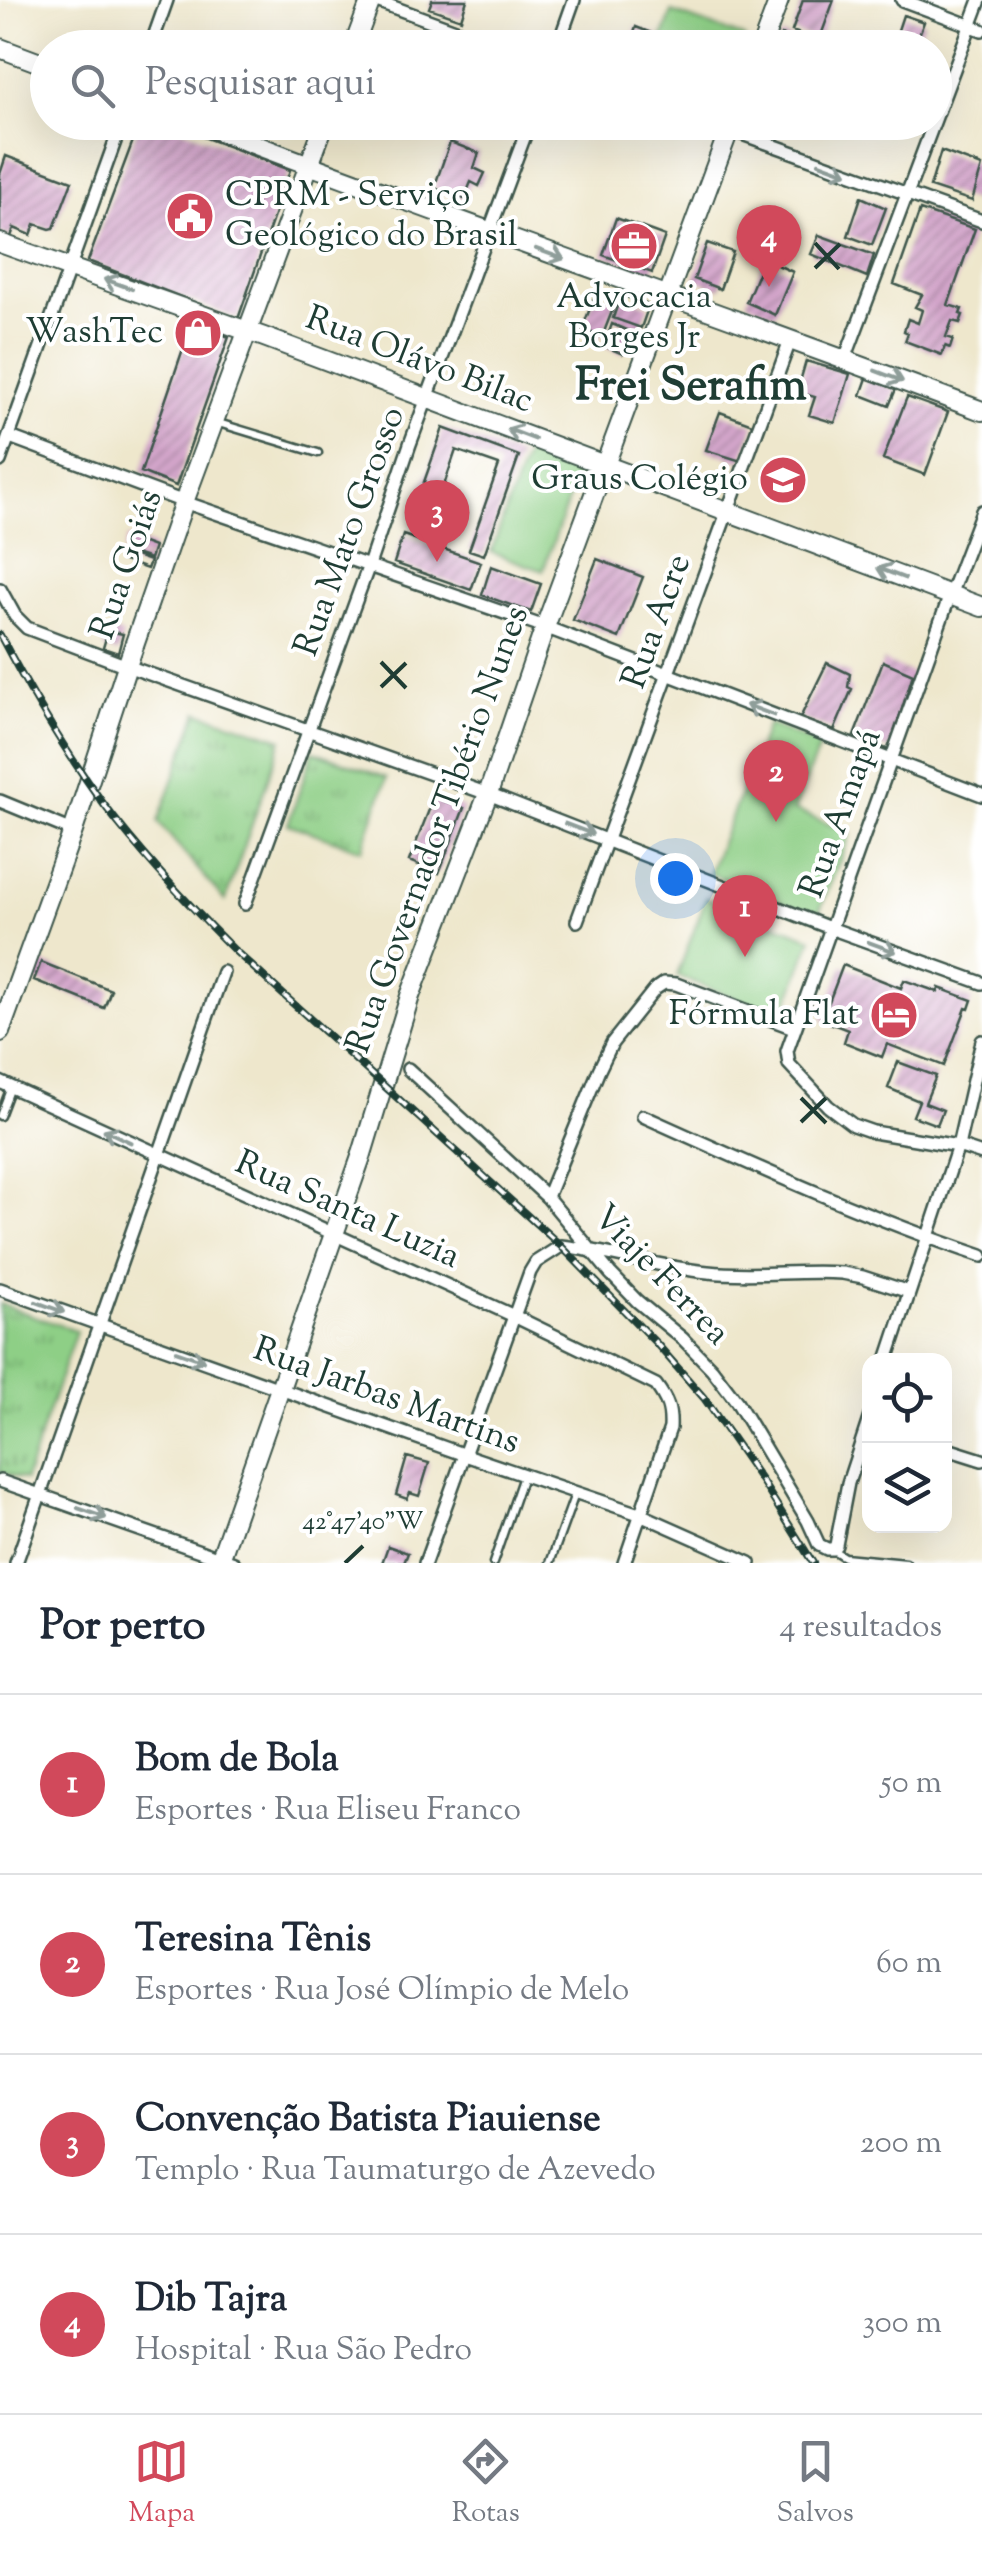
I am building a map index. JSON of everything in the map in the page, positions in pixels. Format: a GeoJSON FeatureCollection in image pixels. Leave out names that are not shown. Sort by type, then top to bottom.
{"type":"FeatureCollection","features":[{"type":"Feature","properties":{"kind":"street"},"geometry":{"type":"LineString","coordinates":[[156,30],[167,0]]}},
{"type":"Feature","properties":{"kind":"street"},"geometry":{"type":"LineString","coordinates":[[360,30],[372,0],[454,30]]}},
{"type":"Feature","properties":{"kind":"street"},"geometry":{"type":"LineString","coordinates":[[563,30],[574,0]]}},
{"type":"Feature","properties":{"kind":"street"},"geometry":{"type":"LineString","coordinates":[[768,30],[779,0]]}},
{"type":"Feature","properties":{"kind":"street"},"geometry":{"type":"LineString","coordinates":[[902,0],[976,27]]}},
{"type":"Feature","properties":{"kind":"street"},"geometry":{"type":"LineString","coordinates":[[952,86],[976,27],[980,0]]}},
{"type":"Feature","properties":{"kind":"street"},"geometry":{"type":"LineString","coordinates":[[0,48],[30,59]]}},
{"type":"Feature","properties":{"kind":"street"},"geometry":{"type":"LineString","coordinates":[[0,461],[116,140]]}},
{"type":"Feature","properties":{"kind":"street"},"geometry":{"type":"LineString","coordinates":[[242,140],[982,411]]}},
{"type":"Feature","properties":{"kind":"street","name":"Rua Goiás"},"geometry":{"type":"LineString","coordinates":[[0,1032],[73,831],[184,502],[318,140]]}},
{"type":"Feature","properties":{"kind":"street","name":"Rua Mato Grosso"},"geometry":{"type":"LineString","coordinates":[[245,904],[523,140]]}},
{"type":"Feature","properties":{"kind":"street","name":"Rua Governador Tibério Nunes"},"geometry":{"type":"LineString","coordinates":[[225,1561],[280,1388],[362,1154],[410,996],[488,794],[545,627],[726,140]]}},
{"type":"Feature","properties":{"kind":"street"},"geometry":{"type":"LineString","coordinates":[[767,140],[982,221]]}},
{"type":"Feature","properties":{"kind":"street"},"geometry":{"type":"LineString","coordinates":[[845,359],[930,140]]}},
{"type":"Feature","properties":{"kind":"street","name":"Rua Olávo Bilac"},"geometry":{"type":"LineString","coordinates":[[0,243],[248,331],[982,607]]}},
{"type":"Feature","properties":{"kind":"street","name":"Rua Acre"},"geometry":{"type":"LineString","coordinates":[[577,921],[790,342]]}},
{"type":"Feature","properties":{"kind":"street"},"geometry":{"type":"LineString","coordinates":[[10,438],[545,627],[982,795]]}},
{"type":"Feature","properties":{"kind":"street","name":"Rua Amapá"},"geometry":{"type":"LineString","coordinates":[[958,1146],[853,1125],[828,1106],[789,1064],[787,1051],[982,511]]}},
{"type":"Feature","properties":{"kind":"street"},"geometry":{"type":"LineString","coordinates":[[0,588],[14,616],[27,628],[488,794],[982,983]]}},
{"type":"Feature","properties":{"kind":"street"},"geometry":{"type":"LineString","coordinates":[[0,801],[73,831]]}},
{"type":"Feature","properties":{"kind":"street"},"geometry":{"type":"LineString","coordinates":[[16,1563],[224,972]]}},
{"type":"Feature","properties":{"kind":"street"},"geometry":{"type":"LineString","coordinates":[[547,1196],[612,1043],[664,983],[712,996],[794,1028]]}},
{"type":"Feature","properties":{"kind":"street"},"geometry":{"type":"LineString","coordinates":[[889,1353],[958,1146],[982,1041]]}},
{"type":"Feature","properties":{"kind":"street","name":"Viaje Ferrea"},"geometry":{"type":"LineString","coordinates":[[408,1069],[547,1196],[637,1301],[712,1369],[737,1402],[819,1545],[832,1549]]}},
{"type":"Feature","properties":{"kind":"street","name":"Rua Santa Luzia"},"geometry":{"type":"LineString","coordinates":[[6,1085],[514,1316],[656,1385],[671,1410],[670,1428],[642,1515]]}},
{"type":"Feature","properties":{"kind":"street"},"geometry":{"type":"LineString","coordinates":[[643,1116],[786,1181],[982,1256]]}},
{"type":"Feature","properties":{"kind":"street"},"geometry":{"type":"LineString","coordinates":[[958,1146],[982,1154]]}},
{"type":"Feature","properties":{"kind":"street"},"geometry":{"type":"LineString","coordinates":[[425,1563],[536,1262],[561,1246],[710,1272],[842,1273],[909,1292]]}},
{"type":"Feature","properties":{"kind":"street","name":"Rua Jarbas Martins"},"geometry":{"type":"LineString","coordinates":[[0,1289],[642,1515],[750,1563]]}},
{"type":"Feature","properties":{"kind":"street"},"geometry":{"type":"LineString","coordinates":[[832,1549],[862,1442]]}},
{"type":"Feature","properties":{"kind":"street"},"geometry":{"type":"LineString","coordinates":[[952,1451],[982,1460]]}},
{"type":"Feature","properties":{"kind":"street"},"geometry":{"type":"LineString","coordinates":[[0,1481],[225,1561]]}},
{"type":"Feature","properties":{"kind":"street"},"geometry":{"type":"LineString","coordinates":[[624,1563],[642,1515]]}},
{"type":"Feature","properties":{"kind":"lane"},"geometry":{"type":"LineString","coordinates":[[214,422],[318,453]]}},
{"type":"Feature","properties":{"kind":"lane"},"geometry":{"type":"LineString","coordinates":[[0,1116],[6,1085]]}},
{"type":"Feature","properties":{"kind":"lane"},"geometry":{"type":"LineString","coordinates":[[492,1563],[523,1475]]}},
{"type":"Feature","properties":{"kind":"lane"},"geometry":{"type":"LineString","coordinates":[[550,1563],[576,1492]]}},
{"type":"Feature","properties":{"kind":"lane"},"geometry":{"type":"LineString","coordinates":[[832,1549],[844,1557],[906,1563]]}},
{"type":"Feature","properties":{"kind":"green space"},"geometry":{"type":"Polygon","coordinates":[[[672,12],[723,30],[665,30],[672,12]]]}},
{"type":"Feature","properties":{"kind":"green space"},"geometry":{"type":"Polygon","coordinates":[[[527,451],[579,470],[543,571],[491,552],[527,451]]]}},
{"type":"Feature","properties":{"kind":"green space"},"geometry":{"type":"Polygon","coordinates":[[[198,712],[282,739],[225,901],[158,822],[198,712]]]}},
{"type":"Feature","properties":{"kind":"green space"},"geometry":{"type":"Polygon","coordinates":[[[768,724],[820,745],[794,810],[851,833],[817,917],[709,873],[768,724]]]}},
{"type":"Feature","properties":{"kind":"green space"},"geometry":{"type":"Polygon","coordinates":[[[313,751],[387,778],[362,850],[288,824],[313,751]]]}},
{"type":"Feature","properties":{"kind":"green space"},"geometry":{"type":"Polygon","coordinates":[[[706,898],[812,938],[783,1016],[677,976],[706,898]]]}},
{"type":"Feature","properties":{"kind":"green space"},"geometry":{"type":"Polygon","coordinates":[[[0,1304],[76,1331],[25,1480],[0,1472],[0,1304]]]}},
{"type":"Feature","properties":{"kind":"building"},"geometry":{"type":"Polygon","coordinates":[[[432,0],[467,0],[461,19],[429,8],[432,0]]]}},
{"type":"Feature","properties":{"kind":"building"},"geometry":{"type":"Polygon","coordinates":[[[803,0],[834,0],[823,30],[792,30],[803,0]]]}},
{"type":"Feature","properties":{"kind":"building"},"geometry":{"type":"Polygon","coordinates":[[[903,15],[924,22],[921,30],[898,30],[903,15]]]}},
{"type":"Feature","properties":{"kind":"building","name":"CPRM - Serviço Geológico do Brasil"},"geometry":{"type":"Polygon","coordinates":[[[133,140],[211,140],[290,170],[238,319],[88,261],[133,140]]]}},
{"type":"Feature","properties":{"kind":"building"},"geometry":{"type":"Polygon","coordinates":[[[450,142],[479,153],[474,168],[485,173],[479,186],[471,182],[464,199],[434,188],[450,142]]]}},
{"type":"Feature","properties":{"kind":"building"},"geometry":{"type":"Polygon","coordinates":[[[941,151],[982,166],[972,201],[930,187],[941,151]]]}},
{"type":"Feature","properties":{"kind":"building"},"geometry":{"type":"Polygon","coordinates":[[[6,156],[72,181],[54,228],[35,224],[31,235],[14,228],[11,237],[0,233],[0,174],[6,156]]]}},
{"type":"Feature","properties":{"kind":"building"},"geometry":{"type":"Polygon","coordinates":[[[861,197],[886,208],[872,245],[848,236],[861,197]]]}},
{"type":"Feature","properties":{"kind":"building"},"geometry":{"type":"Polygon","coordinates":[[[920,210],[975,229],[948,305],[962,309],[963,315],[960,323],[952,321],[946,337],[953,339],[942,355],[905,341],[908,319],[918,323],[922,310],[915,307],[922,295],[894,284],[920,210]]]}},
{"type":"Feature","properties":{"kind":"building","name":"Advocacia Borges Jr"},"geometry":{"type":"Polygon","coordinates":[[[616,218],[665,236],[652,273],[603,255],[616,218]]]}},
{"type":"Feature","properties":{"kind":"building"},"geometry":{"type":"Polygon","coordinates":[[[819,235],[874,255],[867,277],[811,254],[819,235]]]}},
{"type":"Feature","properties":{"kind":"building"},"geometry":{"type":"Polygon","coordinates":[[[707,243],[733,252],[720,289],[694,279],[707,243]]]}},
{"type":"Feature","properties":{"kind":"building"},"geometry":{"type":"Polygon","coordinates":[[[764,259],[793,272],[775,315],[746,302],[764,259]]]}},
{"type":"Feature","properties":{"kind":"building"},"geometry":{"type":"Polygon","coordinates":[[[596,293],[616,301],[602,337],[582,329],[596,293]]]}},
{"type":"Feature","properties":{"kind":"building"},"geometry":{"type":"Polygon","coordinates":[[[621,295],[649,305],[641,328],[613,318],[621,295]]]}},
{"type":"Feature","properties":{"kind":"building"},"geometry":{"type":"Polygon","coordinates":[[[612,324],[631,332],[623,354],[604,346],[612,324]]]}},
{"type":"Feature","properties":{"kind":"building"},"geometry":{"type":"Polygon","coordinates":[[[214,331],[229,337],[176,486],[141,472],[186,340],[207,347],[214,331]]]}},
{"type":"Feature","properties":{"kind":"building"},"geometry":{"type":"Polygon","coordinates":[[[806,361],[850,374],[835,423],[809,415],[815,397],[797,392],[806,361]]]}},
{"type":"Feature","properties":{"kind":"building"},"geometry":{"type":"Polygon","coordinates":[[[867,378],[896,389],[889,406],[861,395],[867,378]]]}},
{"type":"Feature","properties":{"kind":"building"},"geometry":{"type":"Polygon","coordinates":[[[907,397],[948,412],[925,475],[883,459],[907,397]]]}},
{"type":"Feature","properties":{"kind":"building"},"geometry":{"type":"Polygon","coordinates":[[[720,412],[755,425],[741,461],[706,450],[720,412]]]}},
{"type":"Feature","properties":{"kind":"building"},"geometry":{"type":"Polygon","coordinates":[[[443,428],[519,456],[484,555],[469,550],[499,465],[456,450],[438,503],[419,496],[443,428]]]}},
{"type":"Feature","properties":{"kind":"building"},"geometry":{"type":"Polygon","coordinates":[[[403,535],[481,562],[471,590],[394,563],[403,535]]]}},
{"type":"Feature","properties":{"kind":"building"},"geometry":{"type":"Polygon","coordinates":[[[127,537],[154,547],[150,559],[123,550],[127,537]]]}},
{"type":"Feature","properties":{"kind":"building"},"geometry":{"type":"Polygon","coordinates":[[[124,552],[150,561],[147,569],[121,560],[124,552]]]}},
{"type":"Feature","properties":{"kind":"building"},"geometry":{"type":"Polygon","coordinates":[[[597,559],[643,577],[619,638],[573,620],[597,559]]]}},
{"type":"Feature","properties":{"kind":"building"},"geometry":{"type":"Polygon","coordinates":[[[491,566],[541,584],[531,612],[482,595],[491,566]]]}},
{"type":"Feature","properties":{"kind":"building"},"geometry":{"type":"Polygon","coordinates":[[[108,631],[123,634],[118,653],[103,648],[108,631]]]}},
{"type":"Feature","properties":{"kind":"building"},"geometry":{"type":"Polygon","coordinates":[[[883,661],[913,674],[889,750],[854,736],[883,661]]]}},
{"type":"Feature","properties":{"kind":"building"},"geometry":{"type":"Polygon","coordinates":[[[827,663],[850,674],[848,687],[852,689],[834,731],[800,718],[827,663]]]}},
{"type":"Feature","properties":{"kind":"building"},"geometry":{"type":"Polygon","coordinates":[[[434,797],[464,808],[439,873],[409,861],[434,797]]]}},
{"type":"Feature","properties":{"kind":"building"},"geometry":{"type":"Polygon","coordinates":[[[41,962],[111,990],[104,1008],[34,980],[41,962]]]}},
{"type":"Feature","properties":{"kind":"building","name":"Fórmula Flat"},"geometry":{"type":"Polygon","coordinates":[[[843,965],[901,988],[904,980],[972,1000],[944,1066],[887,1044],[882,1057],[844,1042],[848,1030],[822,1020],[843,965]]]}},
{"type":"Feature","properties":{"kind":"building"},"geometry":{"type":"Polygon","coordinates":[[[898,1062],[936,1076],[925,1103],[943,1110],[937,1125],[913,1116],[919,1101],[888,1088],[898,1062]]]}},
{"type":"Feature","properties":{"kind":"building"},"geometry":{"type":"Polygon","coordinates":[[[407,1457],[429,1463],[419,1496],[410,1493],[407,1499],[396,1495],[407,1457]]]}},
{"type":"Feature","properties":{"kind":"building"},"geometry":{"type":"Polygon","coordinates":[[[388,1546],[408,1553],[404,1563],[382,1563],[388,1546]]]}},
{"type":"Feature","properties":{"kind":"railway"},"geometry":{"type":"LineString","coordinates":[[0,635],[76,765],[151,863],[234,950],[561,1246],[656,1343],[704,1398],[813,1563]]}},
{"type":"Feature","properties":{"kind":"place","name":"CPRM - Serviço Geológico do Brasil"},"geometry":{"type":"Point","coordinates":[190,216]}},
{"type":"Feature","properties":{"kind":"place","name":"Advocacia Borges Jr"},"geometry":{"type":"Point","coordinates":[634,246]}},
{"type":"Feature","properties":{"kind":"place","name":"Dib Tajra"},"geometry":{"type":"Point","coordinates":[769,287]}},
{"type":"Feature","properties":{"kind":"place","name":"WashTec"},"geometry":{"type":"Point","coordinates":[198,333]}},
{"type":"Feature","properties":{"kind":"place","name":"Graus Colégio"},"geometry":{"type":"Point","coordinates":[783,480]}},
{"type":"Feature","properties":{"kind":"place","name":"Convenção Batista Piauiense"},"geometry":{"type":"Point","coordinates":[437,562]}},
{"type":"Feature","properties":{"kind":"place","name":"Teresina Tênis"},"geometry":{"type":"Point","coordinates":[776,822]}},
{"type":"Feature","properties":{"kind":"place","name":"Bom de Bola"},"geometry":{"type":"Point","coordinates":[745,957]}},
{"type":"Feature","properties":{"kind":"place","name":"Fórmula Flat"},"geometry":{"type":"Point","coordinates":[894,1015]}},
{"type":"Feature","properties":{"kind":"district","name":"Frei Serafim"},"geometry":{"type":"Point","coordinates":[691,388]}}]}
